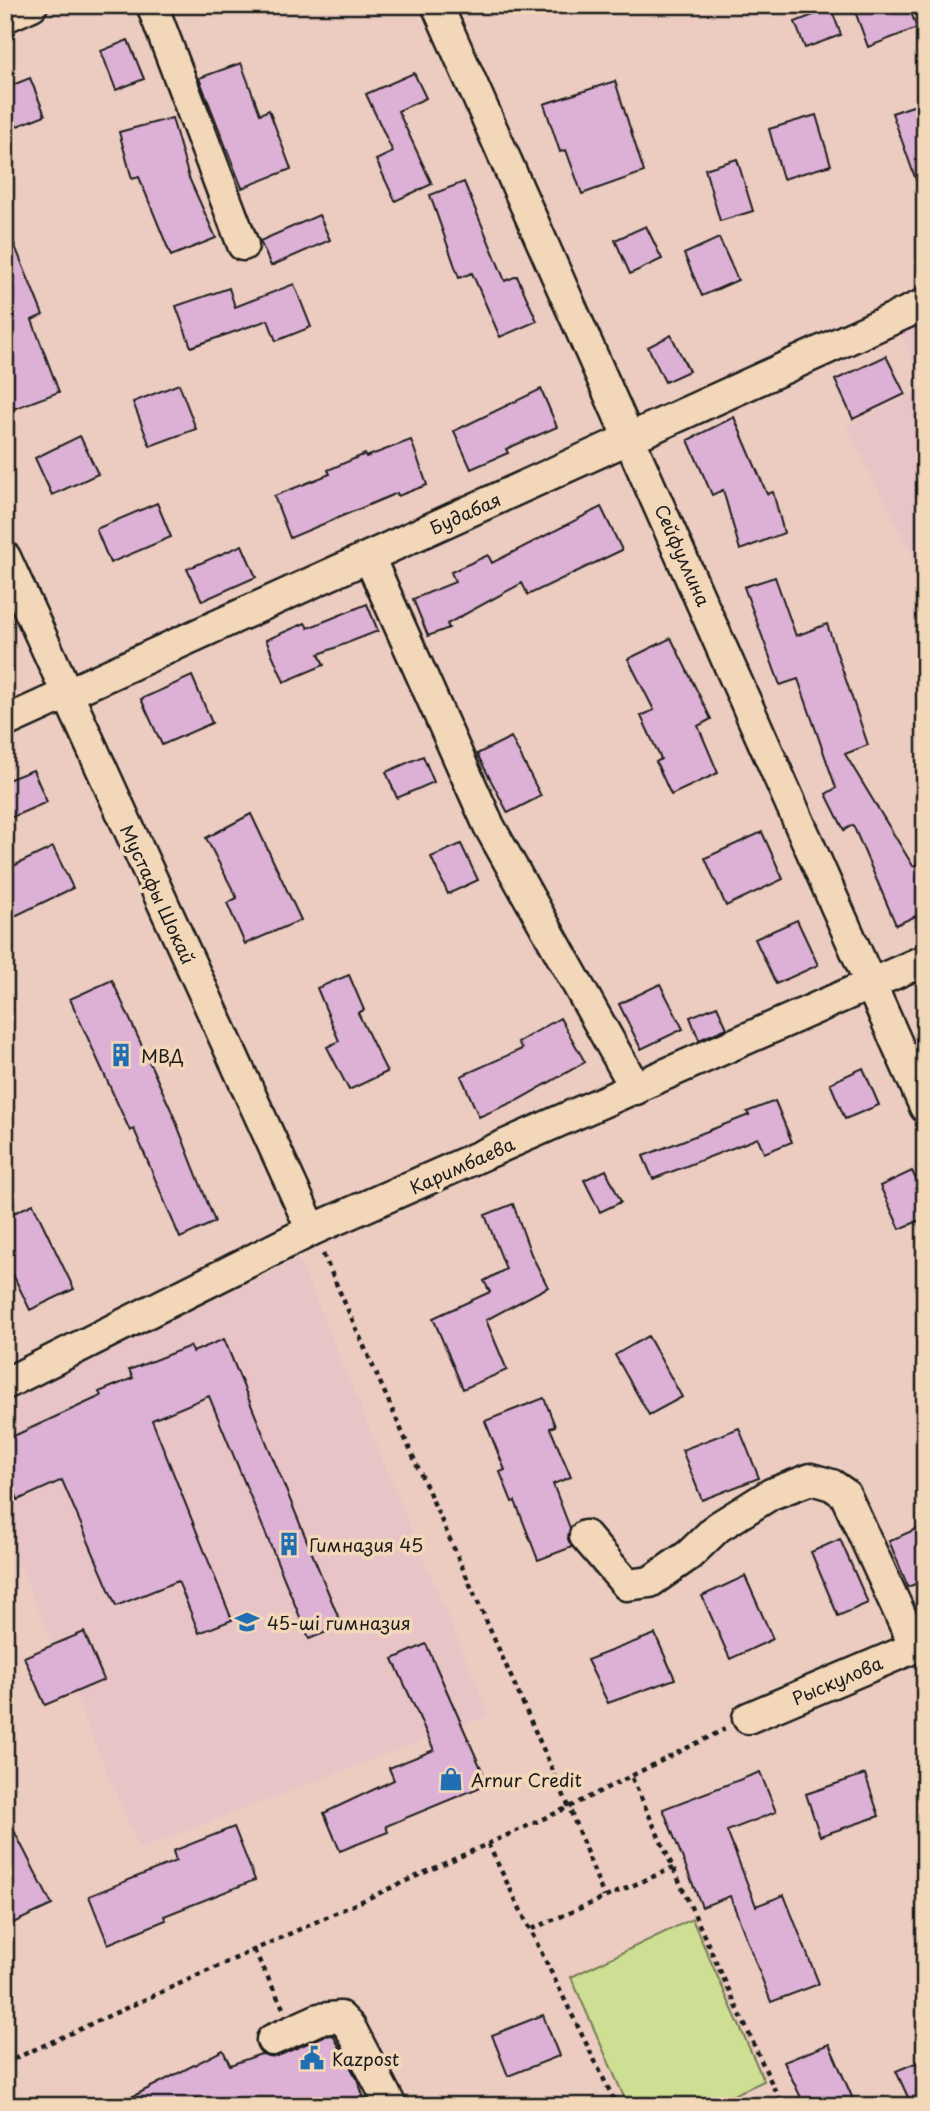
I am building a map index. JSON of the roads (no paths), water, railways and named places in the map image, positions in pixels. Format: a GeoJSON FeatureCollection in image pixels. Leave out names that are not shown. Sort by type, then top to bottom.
{"type":"FeatureCollection","features":[{"type":"Feature","properties":{"kind":"street"},"geometry":{"type":"LineString","coordinates":[[5,17],[32,5]]}},
{"type":"Feature","properties":{"kind":"street"},"geometry":{"type":"LineString","coordinates":[[152,5],[243,245]]}},
{"type":"Feature","properties":{"kind":"street","name":"Сейфуллина"},"geometry":{"type":"LineString","coordinates":[[437,5],[925,1107]]}},
{"type":"Feature","properties":{"kind":"street","name":"Будабая"},"geometry":{"type":"LineString","coordinates":[[5,722],[925,304]]}},
{"type":"Feature","properties":{"kind":"street","name":"Мустафы Шокай"},"geometry":{"type":"LineString","coordinates":[[5,556],[66,695],[312,1230]]}},
{"type":"Feature","properties":{"kind":"street"},"geometry":{"type":"LineString","coordinates":[[369,557],[489,826],[636,1089]]}},
{"type":"Feature","properties":{"kind":"street","name":"Каримбаева"},"geometry":{"type":"LineString","coordinates":[[5,1384],[312,1230],[872,986],[925,960]]}},
{"type":"Feature","properties":{"kind":"street"},"geometry":{"type":"LineString","coordinates":[[585,1536],[627,1585],[650,1582],[690,1555],[718,1527],[771,1493],[811,1479],[832,1485],[845,1494],[920,1645]]}},
{"type":"Feature","properties":{"kind":"street","name":"Рыскулова"},"geometry":{"type":"LineString","coordinates":[[748,1718],[920,1645]]}},
{"type":"Feature","properties":{"kind":"street"},"geometry":{"type":"LineString","coordinates":[[283,2035],[318,2019],[340,2017],[351,2028],[391,2106]]}},
{"type":"Feature","properties":{"kind":"place","name":"МВД"},"geometry":{"type":"Point","coordinates":[121,1055]}},
{"type":"Feature","properties":{"kind":"place","name":"Гимназия 45"},"geometry":{"type":"Point","coordinates":[289,1544]}},
{"type":"Feature","properties":{"kind":"place","name":"45-ші гимназия"},"geometry":{"type":"Point","coordinates":[247,1622]}},
{"type":"Feature","properties":{"kind":"place","name":"Arnur Credit"},"geometry":{"type":"Point","coordinates":[451,1779]}},
{"type":"Feature","properties":{"kind":"place","name":"Kazpost"},"geometry":{"type":"Point","coordinates":[312,2058]}}]}
